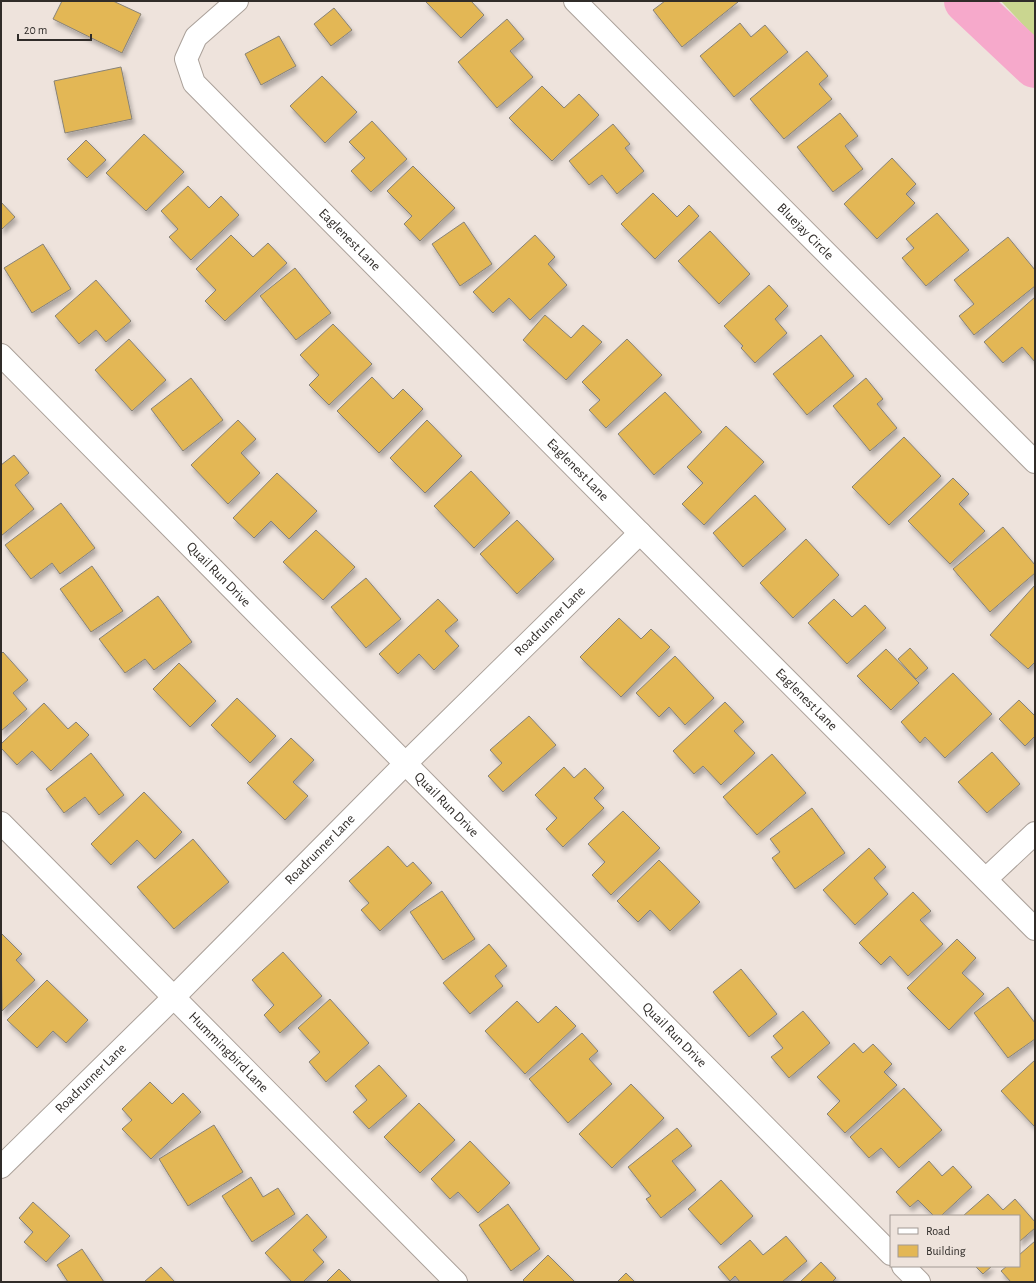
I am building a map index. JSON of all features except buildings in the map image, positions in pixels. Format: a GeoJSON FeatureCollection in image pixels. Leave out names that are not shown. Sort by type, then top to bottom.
{"type":"FeatureCollection","features":[{"type":"Feature","properties":{"kind":"street","name":"Eaglenest Lane"},"geometry":{"type":"LineString","coordinates":[[237,1],[196,37],[186,59],[194,83],[640,534],[1035,929]]}},
{"type":"Feature","properties":{"kind":"street","name":"Bluejay Circle"},"geometry":{"type":"LineString","coordinates":[[575,1],[1035,462]]}},
{"type":"Feature","properties":{"kind":"street","name":"Quail Run Drive"},"geometry":{"type":"LineString","coordinates":[[1,355],[890,1253]]}},
{"type":"Feature","properties":{"kind":"street","name":"Roadrunner Lane"},"geometry":{"type":"LineString","coordinates":[[1,1167],[173,998],[405,764],[640,534]]}},
{"type":"Feature","properties":{"kind":"street","name":"Hummingbird Lane"},"geometry":{"type":"LineString","coordinates":[[1,823],[456,1282]]}},
{"type":"Feature","properties":{"kind":"street"},"geometry":{"type":"LineString","coordinates":[[986,879],[1035,833]]}},
{"type":"Feature","properties":{"kind":"street"},"geometry":{"type":"LineString","coordinates":[[904,1267],[919,1282]]}},
{"type":"Feature","properties":{"kind":"green space"},"geometry":{"type":"Polygon","coordinates":[[[1001,1],[1035,1],[1035,38],[1001,1]]]}},
{"type":"Feature","properties":{"kind":"waterway"},"geometry":{"type":"LineString","coordinates":[[966,1],[1035,66]]}}]}
